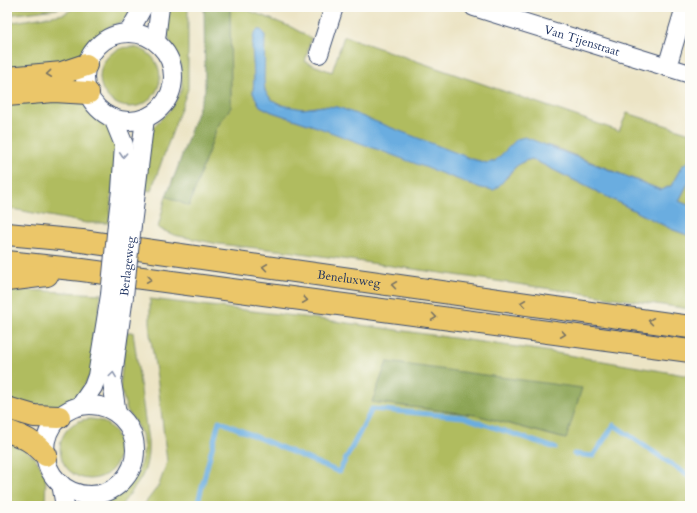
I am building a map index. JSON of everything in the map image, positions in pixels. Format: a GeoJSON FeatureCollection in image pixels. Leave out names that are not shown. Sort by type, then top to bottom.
{"type":"FeatureCollection","features":[{"type":"Feature","properties":{"kind":"highway"},"geometry":{"type":"LineString","coordinates":[[7,78],[62,73],[86,65]]}},
{"type":"Feature","properties":{"kind":"highway"},"geometry":{"type":"LineString","coordinates":[[7,95],[54,91],[88,93]]}},
{"type":"Feature","properties":{"kind":"highway"},"geometry":{"type":"LineString","coordinates":[[7,219],[82,241]]}},
{"type":"Feature","properties":{"kind":"highway","name":"Beneluxweg"},"geometry":{"type":"LineString","coordinates":[[7,234],[82,241],[690,327]]}},
{"type":"Feature","properties":{"kind":"highway"},"geometry":{"type":"LineString","coordinates":[[7,262],[82,270],[690,351]]}},
{"type":"Feature","properties":{"kind":"highway"},"geometry":{"type":"LineString","coordinates":[[7,280],[82,270]]}},
{"type":"Feature","properties":{"kind":"highway"},"geometry":{"type":"LineString","coordinates":[[7,408],[34,416],[59,417]]}},
{"type":"Feature","properties":{"kind":"highway"},"geometry":{"type":"LineString","coordinates":[[7,431],[22,436],[46,455]]}},
{"type":"Feature","properties":{"kind":"street"},"geometry":{"type":"LineString","coordinates":[[128,32],[143,7]]}},
{"type":"Feature","properties":{"kind":"street"},"geometry":{"type":"LineString","coordinates":[[156,40],[160,7]]}},
{"type":"Feature","properties":{"kind":"street"},"geometry":{"type":"LineString","coordinates":[[319,54],[334,7]]}},
{"type":"Feature","properties":{"kind":"street","name":"Van Tijenstraat"},"geometry":{"type":"LineString","coordinates":[[474,7],[501,11],[690,74]]}},
{"type":"Feature","properties":{"kind":"street"},"geometry":{"type":"LineString","coordinates":[[667,67],[685,7]]}},
{"type":"Feature","properties":{"kind":"street"},"geometry":{"type":"LineString","coordinates":[[128,32],[143,34],[156,40],[164,48],[171,59],[174,70],[174,82],[171,94],[165,104],[156,112],[145,118],[129,121],[113,118],[98,108],[88,93],[85,79],[86,65],[92,52],[102,41],[114,34],[128,32]]}},
{"type":"Feature","properties":{"kind":"street","name":"Berlageweg"},"geometry":{"type":"LineString","coordinates":[[113,118],[124,145],[121,190],[124,224]]}},
{"type":"Feature","properties":{"kind":"street","name":"Berlageweg"},"geometry":{"type":"LineString","coordinates":[[117,414],[112,382],[117,295],[124,224],[145,118]]}},
{"type":"Feature","properties":{"kind":"street","name":"Berlageweg"},"geometry":{"type":"LineString","coordinates":[[80,406],[97,376],[117,295]]}},
{"type":"Feature","properties":{"kind":"street"},"geometry":{"type":"LineString","coordinates":[[80,406],[100,406],[117,414],[126,424],[132,436],[134,444],[132,462],[129,471],[117,484],[110,490],[91,500],[83,494],[74,492],[61,484],[53,476],[46,455],[46,441],[48,432],[59,417],[80,406]]}},
{"type":"Feature","properties":{"kind":"street"},"geometry":{"type":"LineString","coordinates":[[61,484],[65,506]]}},
{"type":"Feature","properties":{"kind":"green space"},"geometry":{"type":"Polygon","coordinates":[[[7,7],[60,7],[57,9],[7,15],[7,7]]]}},
{"type":"Feature","properties":{"kind":"green space"},"geometry":{"type":"Polygon","coordinates":[[[76,7],[135,7],[125,20],[107,28],[90,44],[80,58],[61,66],[7,71],[7,23],[64,14],[76,7]]]}},
{"type":"Feature","properties":{"kind":"green space"},"geometry":{"type":"Polygon","coordinates":[[[166,7],[188,7],[188,89],[151,191],[145,190],[148,144],[154,126],[171,109],[182,89],[181,66],[170,42],[163,21],[166,7]]]}},
{"type":"Feature","properties":{"kind":"green space"},"geometry":{"type":"Polygon","coordinates":[[[204,7],[230,7],[231,107],[217,127],[189,206],[166,196],[205,90],[204,7]]]}},
{"type":"Feature","properties":{"kind":"green space"},"geometry":{"type":"Polygon","coordinates":[[[230,7],[240,7],[291,27],[311,38],[305,62],[332,72],[344,36],[619,131],[627,113],[690,133],[690,160],[682,166],[671,186],[661,190],[554,147],[517,140],[495,161],[487,163],[323,106],[304,109],[293,108],[276,102],[267,95],[264,84],[263,70],[265,34],[254,77],[253,93],[260,106],[272,112],[317,127],[507,178],[517,166],[524,161],[532,159],[671,229],[690,236],[690,309],[286,251],[218,244],[174,235],[158,228],[166,196],[189,206],[217,127],[231,107],[230,7]]]}},
{"type":"Feature","properties":{"kind":"green space"},"geometry":{"type":"Polygon","coordinates":[[[130,47],[147,52],[155,60],[160,77],[155,94],[147,102],[130,107],[113,102],[105,94],[100,77],[105,60],[113,52],[130,47]]]}},
{"type":"Feature","properties":{"kind":"green space"},"geometry":{"type":"Polygon","coordinates":[[[67,97],[85,105],[93,112],[109,128],[117,145],[109,223],[86,223],[7,208],[7,103],[67,97]]]}},
{"type":"Feature","properties":{"kind":"green space"},"geometry":{"type":"Polygon","coordinates":[[[690,179],[690,206],[679,201],[690,179]]]}},
{"type":"Feature","properties":{"kind":"green space"},"geometry":{"type":"Polygon","coordinates":[[[7,289],[101,294],[93,370],[78,397],[68,403],[58,407],[7,403],[7,289]]]}},
{"type":"Feature","properties":{"kind":"green space"},"geometry":{"type":"Polygon","coordinates":[[[150,299],[312,318],[545,351],[690,376],[690,506],[143,506],[159,485],[167,462],[158,384],[150,334],[150,299]],[[387,362],[372,402],[476,415],[565,439],[484,376],[387,362]]]}},
{"type":"Feature","properties":{"kind":"green space"},"geometry":{"type":"Polygon","coordinates":[[[126,332],[133,332],[148,441],[147,462],[142,477],[121,506],[97,506],[99,503],[121,492],[138,473],[144,450],[142,434],[127,410],[120,387],[126,332]]]}},
{"type":"Feature","properties":{"kind":"green space"},"geometry":{"type":"Polygon","coordinates":[[[387,362],[582,388],[566,439],[476,415],[372,402],[387,362]]]}},
{"type":"Feature","properties":{"kind":"green space"},"geometry":{"type":"Polygon","coordinates":[[[84,419],[96,419],[107,424],[115,432],[120,443],[118,461],[107,474],[96,479],[84,479],[73,474],[65,466],[60,455],[60,443],[65,432],[73,424],[84,419]]]}},
{"type":"Feature","properties":{"kind":"green space"},"geometry":{"type":"Polygon","coordinates":[[[7,441],[24,448],[36,459],[46,476],[45,506],[7,506],[7,441]]]}},
{"type":"Feature","properties":{"kind":"water"},"geometry":{"type":"Polygon","coordinates":[[[257,30],[261,30],[265,34],[265,91],[271,99],[281,105],[303,109],[323,106],[338,107],[472,159],[487,163],[495,161],[517,139],[525,137],[661,190],[671,186],[682,166],[690,160],[690,179],[679,201],[690,206],[690,236],[671,229],[532,159],[515,167],[494,190],[481,188],[317,127],[272,112],[260,106],[253,93],[254,77],[252,46],[254,34],[257,30]]]}},
{"type":"Feature","properties":{"kind":"waterway"},"geometry":{"type":"LineString","coordinates":[[197,506],[219,421],[339,472],[372,409],[463,417],[555,448]]}},
{"type":"Feature","properties":{"kind":"waterway"},"geometry":{"type":"LineString","coordinates":[[574,454],[593,456],[614,425],[690,477]]}}]}
